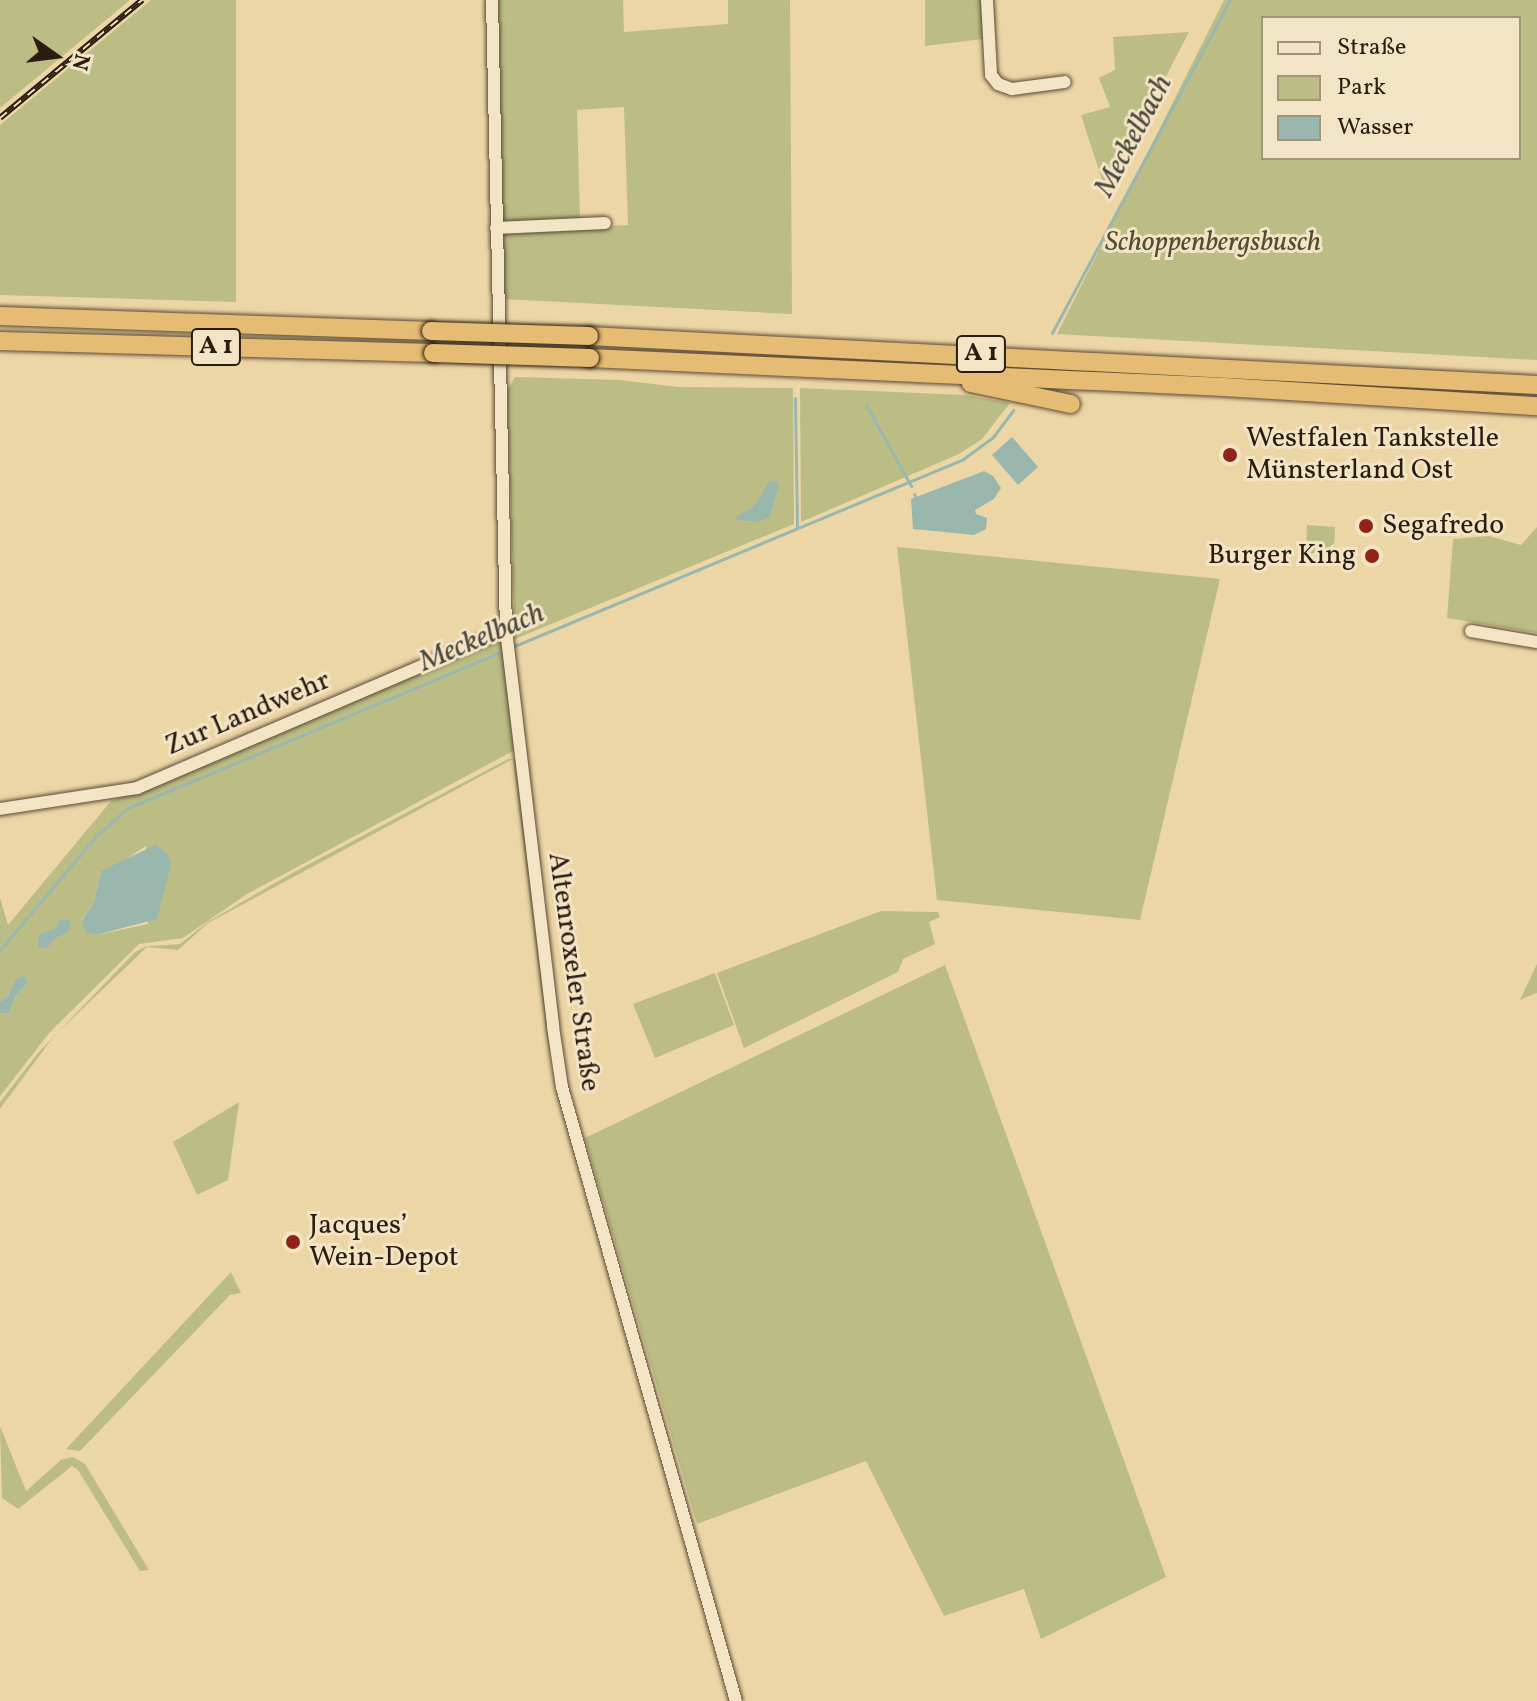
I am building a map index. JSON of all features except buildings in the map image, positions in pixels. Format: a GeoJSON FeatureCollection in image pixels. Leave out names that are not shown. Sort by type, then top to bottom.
{"type":"FeatureCollection","features":[{"type":"Feature","properties":{"kind":"highway","name":"A 1"},"geometry":{"type":"LineString","coordinates":[[0,316],[589,336],[1225,366],[1537,385]]}},
{"type":"Feature","properties":{"kind":"highway","name":"A 1"},"geometry":{"type":"LineString","coordinates":[[0,341],[917,371],[1537,406]]}},
{"type":"Feature","properties":{"kind":"highway"},"geometry":{"type":"LineString","coordinates":[[917,371],[1071,404]]}},
{"type":"Feature","properties":{"kind":"street","name":"Altenroxeler Straße"},"geometry":{"type":"LineString","coordinates":[[492,0],[506,635],[562,1087],[736,1701]]}},
{"type":"Feature","properties":{"kind":"street"},"geometry":{"type":"LineString","coordinates":[[987,0],[991,75],[998,84],[1012,89],[1065,82]]}},
{"type":"Feature","properties":{"kind":"street"},"geometry":{"type":"LineString","coordinates":[[496,228],[605,223]]}},
{"type":"Feature","properties":{"kind":"street"},"geometry":{"type":"LineString","coordinates":[[1471,631],[1537,642]]}},
{"type":"Feature","properties":{"kind":"street","name":"Zur Landwehr"},"geometry":{"type":"LineString","coordinates":[[0,809],[137,788],[506,635]]}},
{"type":"Feature","properties":{"kind":"green space"},"geometry":{"type":"Polygon","coordinates":[[[0,0],[130,0],[0,108],[0,0]]]}},
{"type":"Feature","properties":{"kind":"green space"},"geometry":{"type":"Polygon","coordinates":[[[151,0],[236,0],[236,302],[0,295],[0,125],[151,0]]]}},
{"type":"Feature","properties":{"kind":"green space"},"geometry":{"type":"Polygon","coordinates":[[[497,0],[623,0],[624,32],[728,24],[728,0],[790,0],[792,314],[503,299],[502,232],[628,225],[624,107],[577,110],[580,220],[502,224],[497,0]]]}},
{"type":"Feature","properties":{"kind":"green space"},"geometry":{"type":"Polygon","coordinates":[[[925,0],[984,0],[983,39],[925,46],[925,0]]]}},
{"type":"Feature","properties":{"kind":"green space","name":"Schoppenbergsbusch"},"geometry":{"type":"Polygon","coordinates":[[[1224,0],[1537,0],[1537,360],[1057,334],[1224,0]]]}},
{"type":"Feature","properties":{"kind":"green space"},"geometry":{"type":"Polygon","coordinates":[[[1189,32],[1106,192],[1081,115],[1110,107],[1099,78],[1115,70],[1113,37],[1189,32]]]}},
{"type":"Feature","properties":{"kind":"green space"},"geometry":{"type":"Polygon","coordinates":[[[515,377],[620,380],[678,387],[793,388],[794,524],[515,639],[507,391],[515,377]]]}},
{"type":"Feature","properties":{"kind":"green space"},"geometry":{"type":"Polygon","coordinates":[[[800,388],[965,395],[1010,403],[982,439],[959,454],[801,522],[800,388]]]}},
{"type":"Feature","properties":{"kind":"green space"},"geometry":{"type":"Polygon","coordinates":[[[1307,525],[1335,527],[1334,554],[1306,553],[1307,525]]]}},
{"type":"Feature","properties":{"kind":"green space"},"geometry":{"type":"Polygon","coordinates":[[[1537,527],[1537,633],[1447,618],[1453,539],[1489,536],[1521,545],[1537,527]]]}},
{"type":"Feature","properties":{"kind":"green space"},"geometry":{"type":"Polygon","coordinates":[[[897,547],[1220,579],[1140,920],[937,900],[897,547]]]}},
{"type":"Feature","properties":{"kind":"green space"},"geometry":{"type":"Polygon","coordinates":[[[501,639],[517,748],[247,894],[183,938],[139,944],[50,1032],[0,1096],[0,1013],[9,1013],[15,997],[28,982],[16,979],[8,995],[0,1002],[0,898],[8,925],[111,801],[501,639]],[[146,846],[114,867],[101,871],[94,902],[82,919],[85,932],[96,935],[148,924],[146,846]]]}},
{"type":"Feature","properties":{"kind":"green space"},"geometry":{"type":"Polygon","coordinates":[[[513,759],[208,923],[178,950],[147,947],[58,1032],[134,953],[144,947],[180,944],[209,921],[294,872],[513,759]]]}},
{"type":"Feature","properties":{"kind":"green space"},"geometry":{"type":"Polygon","coordinates":[[[513,759],[518,760],[573,1139],[571,1143],[547,1039],[513,759]]]}},
{"type":"Feature","properties":{"kind":"green space"},"geometry":{"type":"Polygon","coordinates":[[[881,911],[938,912],[940,917],[929,922],[935,944],[903,959],[898,972],[744,1048],[717,973],[881,911]]]}},
{"type":"Feature","properties":{"kind":"green space"},"geometry":{"type":"Polygon","coordinates":[[[1537,964],[1537,993],[1520,1000],[1537,964]]]}},
{"type":"Feature","properties":{"kind":"green space"},"geometry":{"type":"Polygon","coordinates":[[[945,965],[1166,1577],[1041,1639],[1024,1589],[944,1616],[866,1461],[697,1524],[585,1138],[945,965]]]}},
{"type":"Feature","properties":{"kind":"green space"},"geometry":{"type":"Polygon","coordinates":[[[715,973],[734,1025],[655,1058],[633,1004],[715,973]]]}},
{"type":"Feature","properties":{"kind":"green space"},"geometry":{"type":"Polygon","coordinates":[[[53,1037],[0,1109],[0,1102],[53,1037]]]}},
{"type":"Feature","properties":{"kind":"green space"},"geometry":{"type":"Polygon","coordinates":[[[239,1102],[228,1180],[197,1195],[173,1142],[239,1102]]]}},
{"type":"Feature","properties":{"kind":"green space"},"geometry":{"type":"Polygon","coordinates":[[[231,1272],[241,1293],[230,1295],[80,1451],[66,1449],[231,1272]]]}},
{"type":"Feature","properties":{"kind":"green space"},"geometry":{"type":"Polygon","coordinates":[[[0,1426],[26,1491],[61,1460],[73,1457],[85,1464],[149,1570],[140,1571],[78,1470],[72,1466],[18,1509],[2,1498],[0,1426]]]}},
{"type":"Feature","properties":{"kind":"water"},"geometry":{"type":"Polygon","coordinates":[[[1012,437],[1038,467],[1018,485],[992,455],[1012,437]]]}},
{"type":"Feature","properties":{"kind":"water"},"geometry":{"type":"Polygon","coordinates":[[[984,471],[993,476],[1001,488],[994,499],[975,510],[976,514],[987,518],[986,529],[974,535],[913,529],[911,499],[984,471]]]}},
{"type":"Feature","properties":{"kind":"water"},"geometry":{"type":"Polygon","coordinates":[[[769,482],[777,482],[778,488],[770,516],[758,522],[736,520],[737,516],[754,506],[769,482]]]}},
{"type":"Feature","properties":{"kind":"water"},"geometry":{"type":"Polygon","coordinates":[[[155,845],[167,853],[171,865],[157,919],[96,935],[85,932],[82,920],[94,902],[101,871],[155,845]]]}},
{"type":"Feature","properties":{"kind":"water"},"geometry":{"type":"Polygon","coordinates":[[[61,919],[69,920],[71,925],[67,933],[57,937],[47,948],[38,947],[39,934],[53,930],[61,919]]]}},
{"type":"Feature","properties":{"kind":"water"},"geometry":{"type":"Polygon","coordinates":[[[24,976],[28,982],[15,997],[9,1013],[0,1013],[0,1002],[8,995],[16,979],[24,976]]]}},
{"type":"Feature","properties":{"kind":"waterway","name":"Meckelbach"},"geometry":{"type":"LineString","coordinates":[[1052,333],[1230,0]]}},
{"type":"Feature","properties":{"kind":"waterway"},"geometry":{"type":"LineString","coordinates":[[795,398],[797,527]]}},
{"type":"Feature","properties":{"kind":"waterway"},"geometry":{"type":"LineString","coordinates":[[866,405],[911,486]]}},
{"type":"Feature","properties":{"kind":"waterway","name":"Meckelbach"},"geometry":{"type":"LineString","coordinates":[[512,647],[963,459],[993,437],[1013,410]]}},
{"type":"Feature","properties":{"kind":"waterway"},"geometry":{"type":"LineString","coordinates":[[914,494],[916,498]]}},
{"type":"Feature","properties":{"kind":"waterway","name":"Meckelbach"},"geometry":{"type":"LineString","coordinates":[[0,950],[96,836],[128,808],[505,650]]}},
{"type":"Feature","properties":{"kind":"railway"},"geometry":{"type":"LineString","coordinates":[[0,118],[142,0]]}},
{"type":"Feature","properties":{"kind":"place","name":"Westfalen Tankstelle Münsterland Ost"},"geometry":{"type":"Point","coordinates":[1230,455]}},
{"type":"Feature","properties":{"kind":"place","name":"Segafredo"},"geometry":{"type":"Point","coordinates":[1366,526]}},
{"type":"Feature","properties":{"kind":"place","name":"Burger King"},"geometry":{"type":"Point","coordinates":[1372,556]}},
{"type":"Feature","properties":{"kind":"place","name":"Jacques’ Wein-Depot"},"geometry":{"type":"Point","coordinates":[293,1242]}}]}
